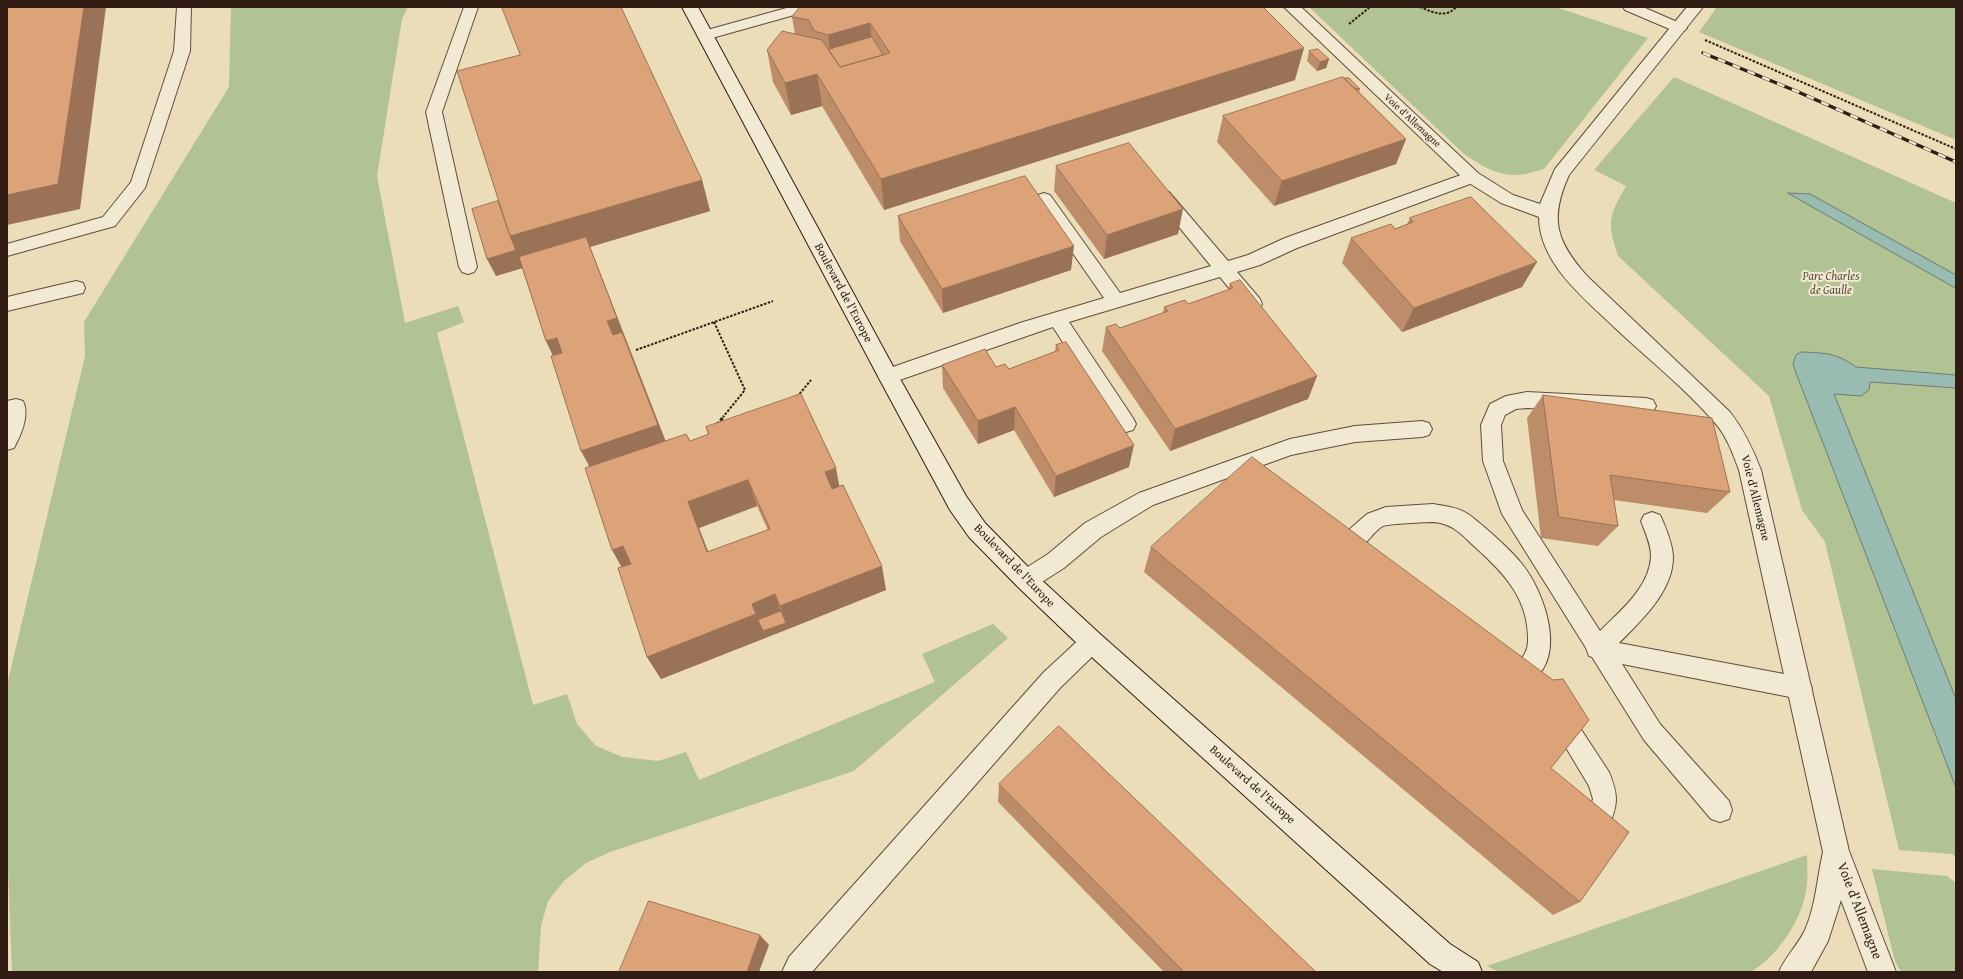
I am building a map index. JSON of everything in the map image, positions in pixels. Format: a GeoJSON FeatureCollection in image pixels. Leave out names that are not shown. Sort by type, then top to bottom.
{"type":"FeatureCollection","features":[{"type":"Feature","properties":{"kind":"street","name":"Boulevard de l'Europe"},"geometry":{"type":"LineString","coordinates":[[690,7],[958,504],[977,530],[1026,580],[1092,642],[1447,963],[1468,972]]}},
{"type":"Feature","properties":{"kind":"street","name":"Voie d'Allemagne"},"geometry":{"type":"LineString","coordinates":[[1292,7],[1472,177],[1507,199],[1547,213]]}},
{"type":"Feature","properties":{"kind":"street","name":"Voie d'Allemagne"},"geometry":{"type":"LineString","coordinates":[[1695,7],[1567,165],[1556,184],[1547,213],[1550,233],[1558,251],[1571,270],[1593,294],[1715,409],[1735,433],[1750,470],[1836,851],[1882,972]]}},
{"type":"Feature","properties":{"kind":"street","name":"Voie d'Allemagne"},"geometry":{"type":"LineString","coordinates":[[1793,972],[1799,966],[1816,937],[1828,899],[1836,851]]}},
{"type":"Feature","properties":{"kind":"lane"},"geometry":{"type":"LineString","coordinates":[[7,250],[109,222],[139,184],[182,51],[184,7]]}},
{"type":"Feature","properties":{"kind":"lane"},"geometry":{"type":"LineString","coordinates":[[468,267],[434,112],[471,7]]}},
{"type":"Feature","properties":{"kind":"lane"},"geometry":{"type":"LineString","coordinates":[[705,35],[807,7]]}},
{"type":"Feature","properties":{"kind":"lane"},"geometry":{"type":"LineString","coordinates":[[1630,7],[1679,28]]}},
{"type":"Feature","properties":{"kind":"lane"},"geometry":{"type":"LineString","coordinates":[[888,376],[1057,319],[1254,260],[1291,243],[1472,177]]}},
{"type":"Feature","properties":{"kind":"lane"},"geometry":{"type":"LineString","coordinates":[[1158,191],[1263,316]]}},
{"type":"Feature","properties":{"kind":"lane"},"geometry":{"type":"LineString","coordinates":[[1044,199],[1116,301]]}},
{"type":"Feature","properties":{"kind":"lane"},"geometry":{"type":"LineString","coordinates":[[7,304],[76,288]]}},
{"type":"Feature","properties":{"kind":"lane"},"geometry":{"type":"LineString","coordinates":[[1057,319],[1126,424]]}},
{"type":"Feature","properties":{"kind":"lane"},"geometry":{"type":"LineString","coordinates":[[1646,406],[1527,400],[1513,402],[1497,410],[1491,425],[1494,461],[1513,514],[1597,648],[1652,732],[1720,810]]}},
{"type":"Feature","properties":{"kind":"lane"},"geometry":{"type":"LineString","coordinates":[[7,409],[16,407],[11,434],[7,442]]}},
{"type":"Feature","properties":{"kind":"lane"},"geometry":{"type":"LineString","coordinates":[[1026,580],[1056,562],[1093,530],[1146,499],[1290,447],[1355,434],[1422,429]]}},
{"type":"Feature","properties":{"kind":"lane"},"geometry":{"type":"LineString","coordinates":[[1246,463],[1265,477]]}},
{"type":"Feature","properties":{"kind":"lane"},"geometry":{"type":"LineString","coordinates":[[1351,542],[1375,520],[1386,516],[1434,513],[1450,516],[1460,520],[1514,571],[1527,593],[1540,634],[1539,650],[1534,662],[1524,673]]}},
{"type":"Feature","properties":{"kind":"lane"},"geometry":{"type":"LineString","coordinates":[[1597,648],[1640,605],[1656,581],[1662,556],[1652,521]]}},
{"type":"Feature","properties":{"kind":"lane"},"geometry":{"type":"LineString","coordinates":[[1333,528],[1370,556]]}},
{"type":"Feature","properties":{"kind":"lane"},"geometry":{"type":"LineString","coordinates":[[796,972],[804,961],[1052,680],[1092,642]]}},
{"type":"Feature","properties":{"kind":"lane"},"geometry":{"type":"LineString","coordinates":[[1597,648],[1800,688]]}},
{"type":"Feature","properties":{"kind":"lane"},"geometry":{"type":"LineString","coordinates":[[1506,659],[1524,673],[1545,695],[1600,781],[1605,799],[1598,819]]}},
{"type":"Feature","properties":{"kind":"path"},"geometry":{"type":"LineString","coordinates":[[1420,7],[1448,14],[1453,12],[1456,7]]}},
{"type":"Feature","properties":{"kind":"path"},"geometry":{"type":"LineString","coordinates":[[1679,28],[1956,149]]}},
{"type":"Feature","properties":{"kind":"path"},"geometry":{"type":"LineString","coordinates":[[636,350],[773,301]]}},
{"type":"Feature","properties":{"kind":"path"},"geometry":{"type":"LineString","coordinates":[[713,430],[746,390],[714,322]]}},
{"type":"Feature","properties":{"kind":"path"},"geometry":{"type":"LineString","coordinates":[[794,402],[811,380]]}},
{"type":"Feature","properties":{"kind":"green space"},"geometry":{"type":"Polygon","coordinates":[[[231,7],[408,7],[402,19],[377,176],[405,323],[458,306],[464,322],[437,333],[533,705],[567,694],[577,724],[596,746],[623,757],[658,761],[686,752],[699,780],[935,682],[922,654],[993,624],[1008,638],[854,771],[610,852],[586,863],[564,881],[548,901],[541,926],[538,972],[12,972],[7,845],[7,685],[85,356],[84,322],[229,87],[231,7]]]}},
{"type":"Feature","properties":{"kind":"green space"},"geometry":{"type":"Polygon","coordinates":[[[1309,7],[1556,7],[1648,38],[1544,169],[1521,175],[1511,175],[1493,171],[1464,154],[1309,7]]]}},
{"type":"Feature","properties":{"kind":"green space"},"geometry":{"type":"Polygon","coordinates":[[[1717,7],[1956,7],[1956,140],[1699,32],[1717,7]]]}},
{"type":"Feature","properties":{"kind":"green space","name":"Parc Charles de Gaulle"},"geometry":{"type":"Polygon","coordinates":[[[1674,77],[1956,203],[1956,857],[1952,854],[1899,850],[1825,542],[1802,510],[1769,396],[1618,256],[1612,235],[1611,220],[1626,186],[1594,170],[1674,77]]]}},
{"type":"Feature","properties":{"kind":"green space"},"geometry":{"type":"Polygon","coordinates":[[[1807,855],[1807,880],[1805,896],[1796,921],[1789,934],[1771,956],[1751,972],[1499,972],[1487,966],[1807,855]]]}},
{"type":"Feature","properties":{"kind":"green space"},"geometry":{"type":"Polygon","coordinates":[[[1872,869],[1947,876],[1956,883],[1956,972],[1901,972],[1895,961],[1872,869]]]}},
{"type":"Feature","properties":{"kind":"water"},"geometry":{"type":"Polygon","coordinates":[[[1788,193],[1810,194],[1956,275],[1956,288],[1788,193]]]}},
{"type":"Feature","properties":{"kind":"water"},"geometry":{"type":"Polygon","coordinates":[[[1802,352],[1837,356],[1856,367],[1956,375],[1956,388],[1870,382],[1869,390],[1861,396],[1834,394],[1956,699],[1956,788],[1796,373],[1793,364],[1796,355],[1802,352]]]}},
{"type":"Feature","properties":{"kind":"building"},"geometry":{"type":"Polygon","coordinates":[[[7,7],[84,7],[58,184],[7,195],[7,7]]]}},
{"type":"Feature","properties":{"kind":"building"},"geometry":{"type":"Polygon","coordinates":[[[502,7],[621,7],[702,180],[510,236],[457,71],[520,55],[502,7]]]}},
{"type":"Feature","properties":{"kind":"building"},"geometry":{"type":"Polygon","coordinates":[[[800,7],[1263,7],[1304,48],[881,179],[817,74],[785,83],[767,50],[782,31],[822,40],[840,67],[890,53],[870,23],[828,35],[814,31],[809,20],[792,17],[800,7]]]}},
{"type":"Feature","properties":{"kind":"building"},"geometry":{"type":"Polygon","coordinates":[[[872,37],[883,55],[840,67],[829,50],[830,49],[872,37]]]}},
{"type":"Feature","properties":{"kind":"building"},"geometry":{"type":"Polygon","coordinates":[[[1318,49],[1329,59],[1320,62],[1309,51],[1318,49]]]}},
{"type":"Feature","properties":{"kind":"building"},"geometry":{"type":"Polygon","coordinates":[[[1343,77],[1406,139],[1282,181],[1223,116],[1343,77]]]}},
{"type":"Feature","properties":{"kind":"building"},"geometry":{"type":"Polygon","coordinates":[[[1344,78],[1349,78],[1360,89],[1354,88],[1344,78]]]}},
{"type":"Feature","properties":{"kind":"building"},"geometry":{"type":"Polygon","coordinates":[[[1129,143],[1183,209],[1107,235],[1056,166],[1129,143]]]}},
{"type":"Feature","properties":{"kind":"building"},"geometry":{"type":"Polygon","coordinates":[[[1025,176],[1074,246],[942,289],[898,216],[1025,176]]]}},
{"type":"Feature","properties":{"kind":"building"},"geometry":{"type":"Polygon","coordinates":[[[1471,197],[1537,262],[1414,308],[1351,238],[1391,224],[1395,229],[1413,222],[1410,218],[1471,197]]]}},
{"type":"Feature","properties":{"kind":"building"},"geometry":{"type":"Polygon","coordinates":[[[498,201],[516,250],[487,259],[472,209],[498,201]]]}},
{"type":"Feature","properties":{"kind":"building"},"geometry":{"type":"Polygon","coordinates":[[[586,237],[617,318],[607,321],[613,335],[622,332],[658,425],[581,451],[551,356],[562,353],[557,338],[546,341],[519,257],[586,237]]]}},
{"type":"Feature","properties":{"kind":"building"},"geometry":{"type":"Polygon","coordinates":[[[1240,280],[1317,376],[1175,429],[1106,327],[1116,324],[1120,328],[1168,311],[1164,307],[1185,300],[1188,304],[1233,288],[1230,284],[1240,280]]]}},
{"type":"Feature","properties":{"kind":"building"},"geometry":{"type":"Polygon","coordinates":[[[1066,342],[1134,445],[1056,476],[1015,407],[978,421],[942,365],[985,349],[996,367],[1005,364],[1009,369],[1059,350],[1056,345],[1066,342]]]}},
{"type":"Feature","properties":{"kind":"building"},"geometry":{"type":"Polygon","coordinates":[[[801,394],[836,468],[825,472],[832,489],[843,485],[882,566],[780,606],[775,594],[752,604],[756,614],[647,657],[618,568],[631,564],[623,546],[612,550],[585,468],[686,434],[690,441],[709,434],[706,427],[801,394]],[[748,480],[688,502],[707,552],[770,529],[748,480]]]}},
{"type":"Feature","properties":{"kind":"building"},"geometry":{"type":"Polygon","coordinates":[[[1543,395],[1712,418],[1730,492],[1610,475],[1618,526],[1559,517],[1543,395]]]}},
{"type":"Feature","properties":{"kind":"building"},"geometry":{"type":"Polygon","coordinates":[[[1252,457],[1553,680],[1563,679],[1589,720],[1551,768],[1629,832],[1580,902],[1151,547],[1252,457]]]}},
{"type":"Feature","properties":{"kind":"building"},"geometry":{"type":"Polygon","coordinates":[[[781,611],[786,623],[763,631],[758,620],[781,611]]]}},
{"type":"Feature","properties":{"kind":"building"},"geometry":{"type":"Polygon","coordinates":[[[1059,726],[1316,972],[1184,972],[999,784],[1059,726]]]}},
{"type":"Feature","properties":{"kind":"building"},"geometry":{"type":"Polygon","coordinates":[[[649,901],[760,935],[747,972],[619,972],[649,901]]]}},
{"type":"Feature","properties":{"kind":"railway"},"geometry":{"type":"LineString","coordinates":[[1703,53],[1796,91],[1956,162]]}}]}
